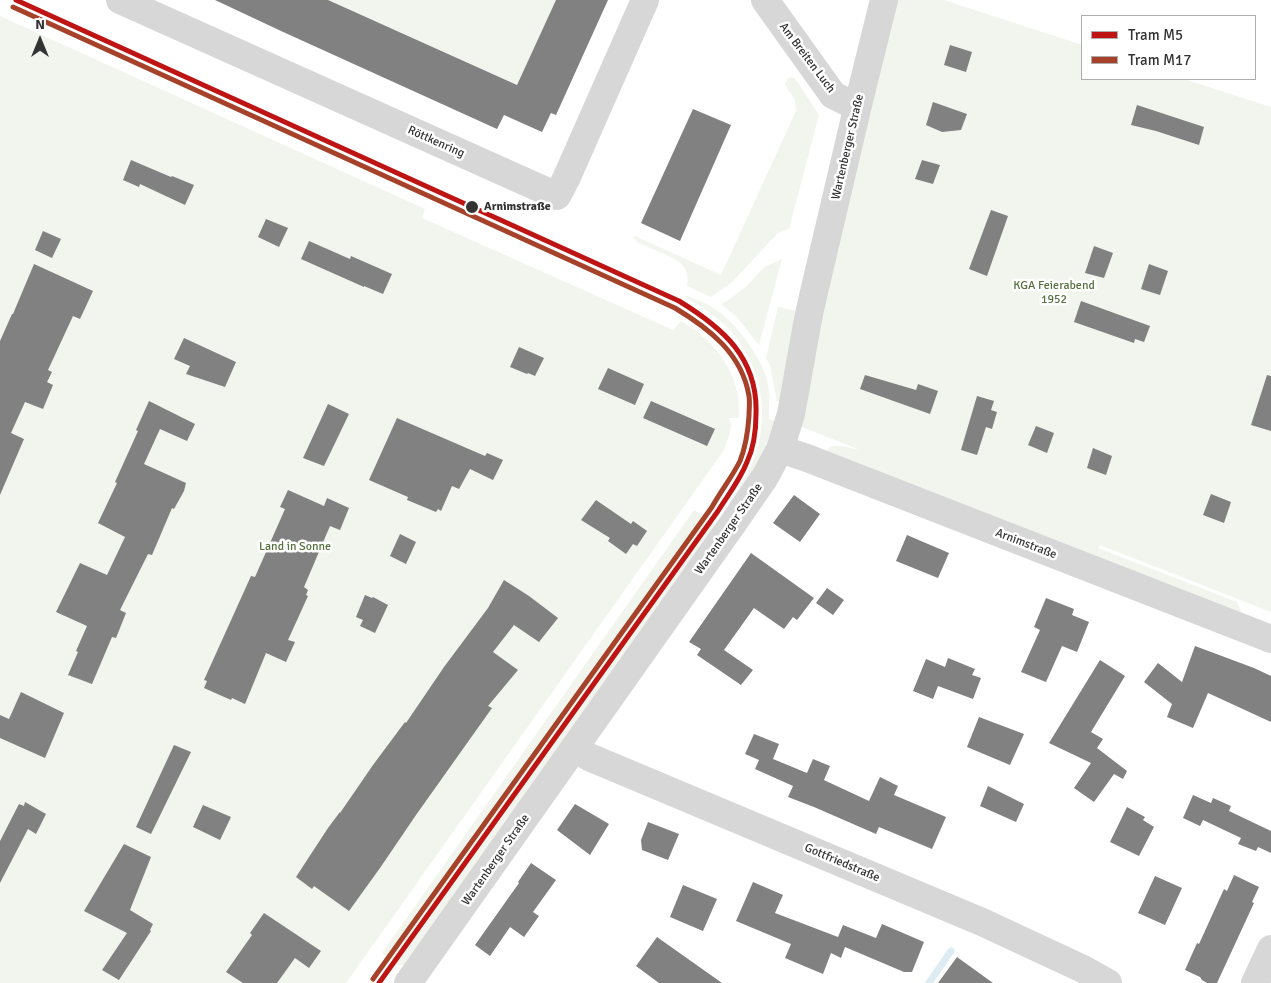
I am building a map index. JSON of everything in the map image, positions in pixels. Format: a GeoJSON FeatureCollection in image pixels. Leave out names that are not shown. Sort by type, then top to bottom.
{"type":"FeatureCollection","features":[{"type":"Feature","properties":{"kind":"street","name":"Röttkenring"},"geometry":{"type":"LineString","coordinates":[[120,0],[557,196],[645,0]]}},
{"type":"Feature","properties":{"kind":"street","name":"Am Breiten Luch"},"geometry":{"type":"LineString","coordinates":[[765,0],[833,95],[858,105]]}},
{"type":"Feature","properties":{"kind":"street","name":"Wartenberger Straße"},"geometry":{"type":"LineString","coordinates":[[418,980],[574,748],[765,477],[780,449],[791,414],[808,319],[884,0]]}},
{"type":"Feature","properties":{"kind":"street","name":"Arnimstraße"},"geometry":{"type":"LineString","coordinates":[[780,449],[826,465],[1271,639]]}},
{"type":"Feature","properties":{"kind":"street","name":"Gottfriedstraße"},"geometry":{"type":"LineString","coordinates":[[574,748],[589,757],[982,922],[1108,983]]}},
{"type":"Feature","properties":{"kind":"street"},"geometry":{"type":"LineString","coordinates":[[1255,983],[1271,949]]}},
{"type":"Feature","properties":{"kind":"green space"},"geometry":{"type":"Polygon","coordinates":[[[328,0],[556,0],[517,85],[384,25],[382,29],[365,17],[328,0]]]}},
{"type":"Feature","properties":{"kind":"green space","name":"KGA Feierabend 1952"},"geometry":{"type":"Polygon","coordinates":[[[895,0],[944,0],[1081,45],[1081,80],[1187,80],[1271,107],[1271,612],[1100,545],[1098,548],[1237,602],[1244,618],[826,454],[828,449],[835,446],[860,450],[797,425],[828,281],[895,0]]]}},
{"type":"Feature","properties":{"kind":"green space","name":"Land in Sonne"},"geometry":{"type":"Polygon","coordinates":[[[0,16],[425,209],[422,218],[673,330],[681,321],[708,341],[722,358],[733,377],[738,395],[739,418],[729,418],[731,425],[724,450],[346,983],[0,983],[0,16]]]}},
{"type":"Feature","properties":{"kind":"green space"},"geometry":{"type":"Polygon","coordinates":[[[793,77],[819,115],[789,229],[778,233],[732,282],[711,297],[687,286],[687,274],[681,264],[639,243],[634,238],[635,236],[721,275],[796,111],[795,100],[785,85],[788,78],[793,77]]]}},
{"type":"Feature","properties":{"kind":"green space"},"geometry":{"type":"Polygon","coordinates":[[[782,259],[759,345],[737,317],[721,304],[747,286],[764,267],[782,259]]]}},
{"type":"Feature","properties":{"kind":"green space"},"geometry":{"type":"Polygon","coordinates":[[[687,296],[712,307],[740,332],[761,364],[768,384],[769,419],[775,421],[764,450],[735,504],[728,505],[749,470],[759,441],[762,424],[760,390],[749,358],[740,343],[724,324],[685,297],[687,296]]]}},
{"type":"Feature","properties":{"kind":"green space"},"geometry":{"type":"Polygon","coordinates":[[[778,307],[797,311],[780,401],[777,401],[770,365],[766,358],[778,307]]]}},
{"type":"Feature","properties":{"kind":"green space"},"geometry":{"type":"Polygon","coordinates":[[[694,510],[715,524],[716,531],[408,963],[400,966],[382,953],[694,510]]]}},
{"type":"Feature","properties":{"kind":"building"},"geometry":{"type":"Polygon","coordinates":[[[215,0],[328,0],[517,85],[556,0],[608,0],[556,115],[551,113],[542,132],[504,115],[497,129],[215,0]]]}},
{"type":"Feature","properties":{"kind":"building"},"geometry":{"type":"Polygon","coordinates":[[[950,45],[972,52],[966,72],[944,65],[950,45]]]}},
{"type":"Feature","properties":{"kind":"building"},"geometry":{"type":"Polygon","coordinates":[[[933,102],[967,114],[961,130],[942,132],[926,125],[933,102]]]}},
{"type":"Feature","properties":{"kind":"building"},"geometry":{"type":"Polygon","coordinates":[[[1137,105],[1204,127],[1199,145],[1131,125],[1137,105]]]}},
{"type":"Feature","properties":{"kind":"building"},"geometry":{"type":"Polygon","coordinates":[[[693,109],[731,125],[680,241],[641,223],[693,109]]]}},
{"type":"Feature","properties":{"kind":"building"},"geometry":{"type":"Polygon","coordinates":[[[131,160],[194,185],[185,205],[140,184],[139,187],[123,180],[131,160]]]}},
{"type":"Feature","properties":{"kind":"building"},"geometry":{"type":"Polygon","coordinates":[[[922,160],[940,165],[933,184],[915,179],[922,160]]]}},
{"type":"Feature","properties":{"kind":"building"},"geometry":{"type":"Polygon","coordinates":[[[991,210],[1008,216],[987,276],[969,269],[991,210]]]}},
{"type":"Feature","properties":{"kind":"building"},"geometry":{"type":"Polygon","coordinates":[[[266,219],[288,228],[279,247],[258,237],[266,219]]]}},
{"type":"Feature","properties":{"kind":"building"},"geometry":{"type":"Polygon","coordinates":[[[43,231],[61,239],[52,258],[35,250],[43,231]]]}},
{"type":"Feature","properties":{"kind":"building"},"geometry":{"type":"Polygon","coordinates":[[[309,241],[350,259],[351,256],[392,274],[383,294],[301,259],[309,241]]]}},
{"type":"Feature","properties":{"kind":"building"},"geometry":{"type":"Polygon","coordinates":[[[1094,246],[1113,253],[1104,278],[1085,273],[1094,246]]]}},
{"type":"Feature","properties":{"kind":"building"},"geometry":{"type":"Polygon","coordinates":[[[34,264],[93,291],[80,319],[73,316],[48,370],[52,372],[47,382],[53,385],[43,409],[25,402],[11,433],[24,439],[0,495],[0,341],[34,264]]]}},
{"type":"Feature","properties":{"kind":"building"},"geometry":{"type":"Polygon","coordinates":[[[1149,264],[1168,271],[1160,295],[1141,289],[1149,264]]]}},
{"type":"Feature","properties":{"kind":"building"},"geometry":{"type":"Polygon","coordinates":[[[1081,301],[1150,326],[1144,342],[1135,339],[1134,343],[1074,322],[1081,301]]]}},
{"type":"Feature","properties":{"kind":"building"},"geometry":{"type":"Polygon","coordinates":[[[184,338],[236,362],[225,387],[186,374],[190,366],[174,359],[184,338]]]}},
{"type":"Feature","properties":{"kind":"building"},"geometry":{"type":"Polygon","coordinates":[[[519,347],[544,358],[535,376],[510,367],[519,347]]]}},
{"type":"Feature","properties":{"kind":"building"},"geometry":{"type":"Polygon","coordinates":[[[608,368],[644,384],[635,405],[598,389],[608,368]]]}},
{"type":"Feature","properties":{"kind":"building"},"geometry":{"type":"Polygon","coordinates":[[[865,375],[916,390],[918,384],[938,391],[930,414],[860,389],[865,375]]]}},
{"type":"Feature","properties":{"kind":"building"},"geometry":{"type":"Polygon","coordinates":[[[1267,375],[1271,376],[1271,431],[1251,425],[1267,375]]]}},
{"type":"Feature","properties":{"kind":"building"},"geometry":{"type":"Polygon","coordinates":[[[977,396],[994,401],[991,410],[997,412],[992,429],[986,427],[977,455],[961,450],[977,396]]]}},
{"type":"Feature","properties":{"kind":"building"},"geometry":{"type":"Polygon","coordinates":[[[149,401],[195,424],[187,441],[160,429],[144,464],[186,483],[184,491],[174,509],[172,508],[152,555],[148,554],[120,610],[126,613],[116,638],[112,637],[92,684],[68,675],[87,626],[56,612],[80,563],[107,575],[125,537],[98,523],[117,483],[115,482],[149,401]]]}},
{"type":"Feature","properties":{"kind":"building"},"geometry":{"type":"Polygon","coordinates":[[[651,401],[715,429],[707,446],[643,418],[651,401]]]}},
{"type":"Feature","properties":{"kind":"building"},"geometry":{"type":"Polygon","coordinates":[[[328,404],[349,414],[324,466],[303,458],[328,404]]]}},
{"type":"Feature","properties":{"kind":"building"},"geometry":{"type":"Polygon","coordinates":[[[397,418],[485,456],[487,453],[503,460],[493,480],[470,469],[459,489],[452,486],[441,511],[438,509],[436,512],[407,500],[408,497],[369,480],[397,418]]]}},
{"type":"Feature","properties":{"kind":"building"},"geometry":{"type":"Polygon","coordinates":[[[1036,426],[1054,433],[1047,453],[1028,445],[1036,426]]]}},
{"type":"Feature","properties":{"kind":"building"},"geometry":{"type":"Polygon","coordinates":[[[1093,448],[1112,456],[1106,475],[1087,468],[1093,448]]]}},
{"type":"Feature","properties":{"kind":"building"},"geometry":{"type":"Polygon","coordinates":[[[288,490],[324,506],[327,498],[349,508],[340,530],[330,526],[304,587],[308,590],[306,595],[308,596],[288,640],[295,642],[286,662],[266,653],[245,704],[204,688],[207,681],[204,680],[251,576],[255,577],[285,509],[280,507],[288,490]]]}},
{"type":"Feature","properties":{"kind":"building"},"geometry":{"type":"Polygon","coordinates":[[[1211,494],[1231,502],[1224,523],[1203,515],[1211,494]]]}},
{"type":"Feature","properties":{"kind":"building"},"geometry":{"type":"Polygon","coordinates":[[[794,495],[820,514],[800,542],[773,523],[794,495]]]}},
{"type":"Feature","properties":{"kind":"building"},"geometry":{"type":"Polygon","coordinates":[[[596,500],[631,524],[633,521],[647,531],[637,546],[633,544],[626,554],[608,541],[610,538],[581,520],[596,500]]]}},
{"type":"Feature","properties":{"kind":"building"},"geometry":{"type":"Polygon","coordinates":[[[400,534],[416,542],[406,564],[390,556],[400,534]]]}},
{"type":"Feature","properties":{"kind":"building"},"geometry":{"type":"Polygon","coordinates":[[[907,535],[949,553],[938,578],[896,561],[907,535]]]}},
{"type":"Feature","properties":{"kind":"building"},"geometry":{"type":"Polygon","coordinates":[[[751,553],[814,598],[797,620],[793,617],[784,629],[754,608],[724,650],[753,670],[741,685],[697,655],[701,649],[689,642],[751,553]]]}},
{"type":"Feature","properties":{"kind":"building"},"geometry":{"type":"Polygon","coordinates":[[[504,580],[558,618],[539,642],[514,625],[493,652],[518,670],[488,706],[492,708],[349,911],[314,886],[312,889],[296,877],[328,828],[488,608],[504,580]]]}},
{"type":"Feature","properties":{"kind":"building"},"geometry":{"type":"Polygon","coordinates":[[[827,588],[844,600],[833,615],[816,603],[827,588]]]}},
{"type":"Feature","properties":{"kind":"building"},"geometry":{"type":"Polygon","coordinates":[[[365,595],[388,605],[375,633],[360,626],[363,620],[356,617],[365,595]]]}},
{"type":"Feature","properties":{"kind":"building"},"geometry":{"type":"Polygon","coordinates":[[[1046,598],[1074,609],[1072,615],[1089,622],[1077,652],[1062,646],[1046,682],[1021,672],[1040,630],[1034,627],[1046,598]]]}},
{"type":"Feature","properties":{"kind":"building"},"geometry":{"type":"Polygon","coordinates":[[[1195,646],[1271,676],[1271,722],[1208,693],[1193,728],[1167,717],[1172,704],[1144,682],[1158,663],[1182,682],[1195,646]]]}},
{"type":"Feature","properties":{"kind":"building"},"geometry":{"type":"Polygon","coordinates":[[[948,658],[975,669],[972,675],[981,678],[973,699],[938,686],[933,699],[913,691],[926,659],[945,667],[948,658]]]}},
{"type":"Feature","properties":{"kind":"building"},"geometry":{"type":"Polygon","coordinates":[[[1100,660],[1125,676],[1091,732],[1103,739],[1097,748],[1127,771],[1123,779],[1114,774],[1094,802],[1074,788],[1091,763],[1049,743],[1100,660]]]}},
{"type":"Feature","properties":{"kind":"building"},"geometry":{"type":"Polygon","coordinates":[[[21,692],[64,713],[45,758],[0,738],[0,715],[9,719],[21,692]]]}},
{"type":"Feature","properties":{"kind":"building"},"geometry":{"type":"Polygon","coordinates":[[[979,717],[1024,734],[1010,765],[967,747],[979,717]]]}},
{"type":"Feature","properties":{"kind":"building"},"geometry":{"type":"Polygon","coordinates":[[[754,734],[779,744],[773,759],[807,773],[813,759],[830,766],[824,780],[869,801],[880,777],[898,786],[894,795],[946,817],[932,849],[879,827],[876,834],[788,797],[793,786],[755,769],[759,760],[745,754],[754,734]]]}},
{"type":"Feature","properties":{"kind":"building"},"geometry":{"type":"Polygon","coordinates":[[[174,745],[191,752],[151,834],[136,827],[174,745]]]}},
{"type":"Feature","properties":{"kind":"building"},"geometry":{"type":"Polygon","coordinates":[[[988,786],[1024,804],[1016,822],[980,806],[988,786]]]}},
{"type":"Feature","properties":{"kind":"building"},"geometry":{"type":"Polygon","coordinates":[[[1193,795],[1211,803],[1213,798],[1231,806],[1229,811],[1271,831],[1271,853],[1258,847],[1256,851],[1238,844],[1241,838],[1203,820],[1200,826],[1183,818],[1193,795]]]}},
{"type":"Feature","properties":{"kind":"building"},"geometry":{"type":"Polygon","coordinates":[[[25,802],[46,814],[36,834],[28,829],[0,883],[0,841],[19,804],[24,806],[25,802]]]}},
{"type":"Feature","properties":{"kind":"building"},"geometry":{"type":"Polygon","coordinates":[[[575,804],[609,824],[590,855],[557,830],[575,804]]]}},
{"type":"Feature","properties":{"kind":"building"},"geometry":{"type":"Polygon","coordinates":[[[203,805],[231,817],[220,840],[193,827],[203,805]]]}},
{"type":"Feature","properties":{"kind":"building"},"geometry":{"type":"Polygon","coordinates":[[[1127,807],[1145,817],[1143,820],[1154,827],[1139,856],[1110,842],[1127,807]]]}},
{"type":"Feature","properties":{"kind":"building"},"geometry":{"type":"Polygon","coordinates":[[[648,822],[679,834],[668,860],[642,850],[641,840],[648,822]]]}},
{"type":"Feature","properties":{"kind":"building"},"geometry":{"type":"Polygon","coordinates":[[[124,844],[151,857],[130,910],[153,924],[151,931],[119,980],[102,970],[127,933],[84,911],[124,844]]]}},
{"type":"Feature","properties":{"kind":"building"},"geometry":{"type":"Polygon","coordinates":[[[531,863],[556,880],[533,912],[539,916],[524,937],[510,927],[490,956],[475,945],[531,863]]]}},
{"type":"Feature","properties":{"kind":"building"},"geometry":{"type":"Polygon","coordinates":[[[1234,875],[1259,887],[1252,902],[1254,903],[1217,983],[1207,983],[1200,977],[1185,970],[1224,889],[1227,891],[1234,875]]]}},
{"type":"Feature","properties":{"kind":"building"},"geometry":{"type":"Polygon","coordinates":[[[1155,876],[1182,888],[1165,925],[1138,913],[1155,876]]]}},
{"type":"Feature","properties":{"kind":"building"},"geometry":{"type":"Polygon","coordinates":[[[753,882],[783,895],[775,913],[838,937],[843,925],[876,938],[882,924],[924,942],[912,972],[904,972],[845,947],[841,958],[831,953],[823,974],[785,958],[791,944],[736,921],[753,882]]]}},
{"type":"Feature","properties":{"kind":"building"},"geometry":{"type":"Polygon","coordinates":[[[683,885],[717,899],[703,931],[670,917],[683,885]]]}},
{"type":"Feature","properties":{"kind":"building"},"geometry":{"type":"Polygon","coordinates":[[[264,913],[321,951],[309,968],[295,958],[277,983],[243,983],[226,972],[252,935],[250,933],[264,913]]]}},
{"type":"Feature","properties":{"kind":"building"},"geometry":{"type":"Polygon","coordinates":[[[657,937],[722,983],[659,983],[636,966],[657,937]]]}},
{"type":"Feature","properties":{"kind":"building"},"geometry":{"type":"Polygon","coordinates":[[[957,957],[993,983],[938,983],[957,957]]]}},
{"type":"Feature","properties":{"kind":"waterway"},"geometry":{"type":"LineString","coordinates":[[929,983],[951,951]]}},
{"type":"Feature","properties":{"kind":"tram line","name":"M5"},"geometry":{"type":"LineString","coordinates":[[16,0],[679,301],[710,322],[723,334],[735,347],[751,377],[755,394],[755,432],[749,456],[737,481],[718,511],[379,983]]}},
{"type":"Feature","properties":{"kind":"tram line","name":"M17"},"geometry":{"type":"LineString","coordinates":[[13,7],[675,308],[712,334],[722,344],[732,355],[745,381],[749,396],[749,416],[744,450],[740,461],[712,507],[373,979]]}},
{"type":"Feature","properties":{"kind":"place","name":"Arnimstraße"},"geometry":{"type":"Point","coordinates":[472,207]}}]}
